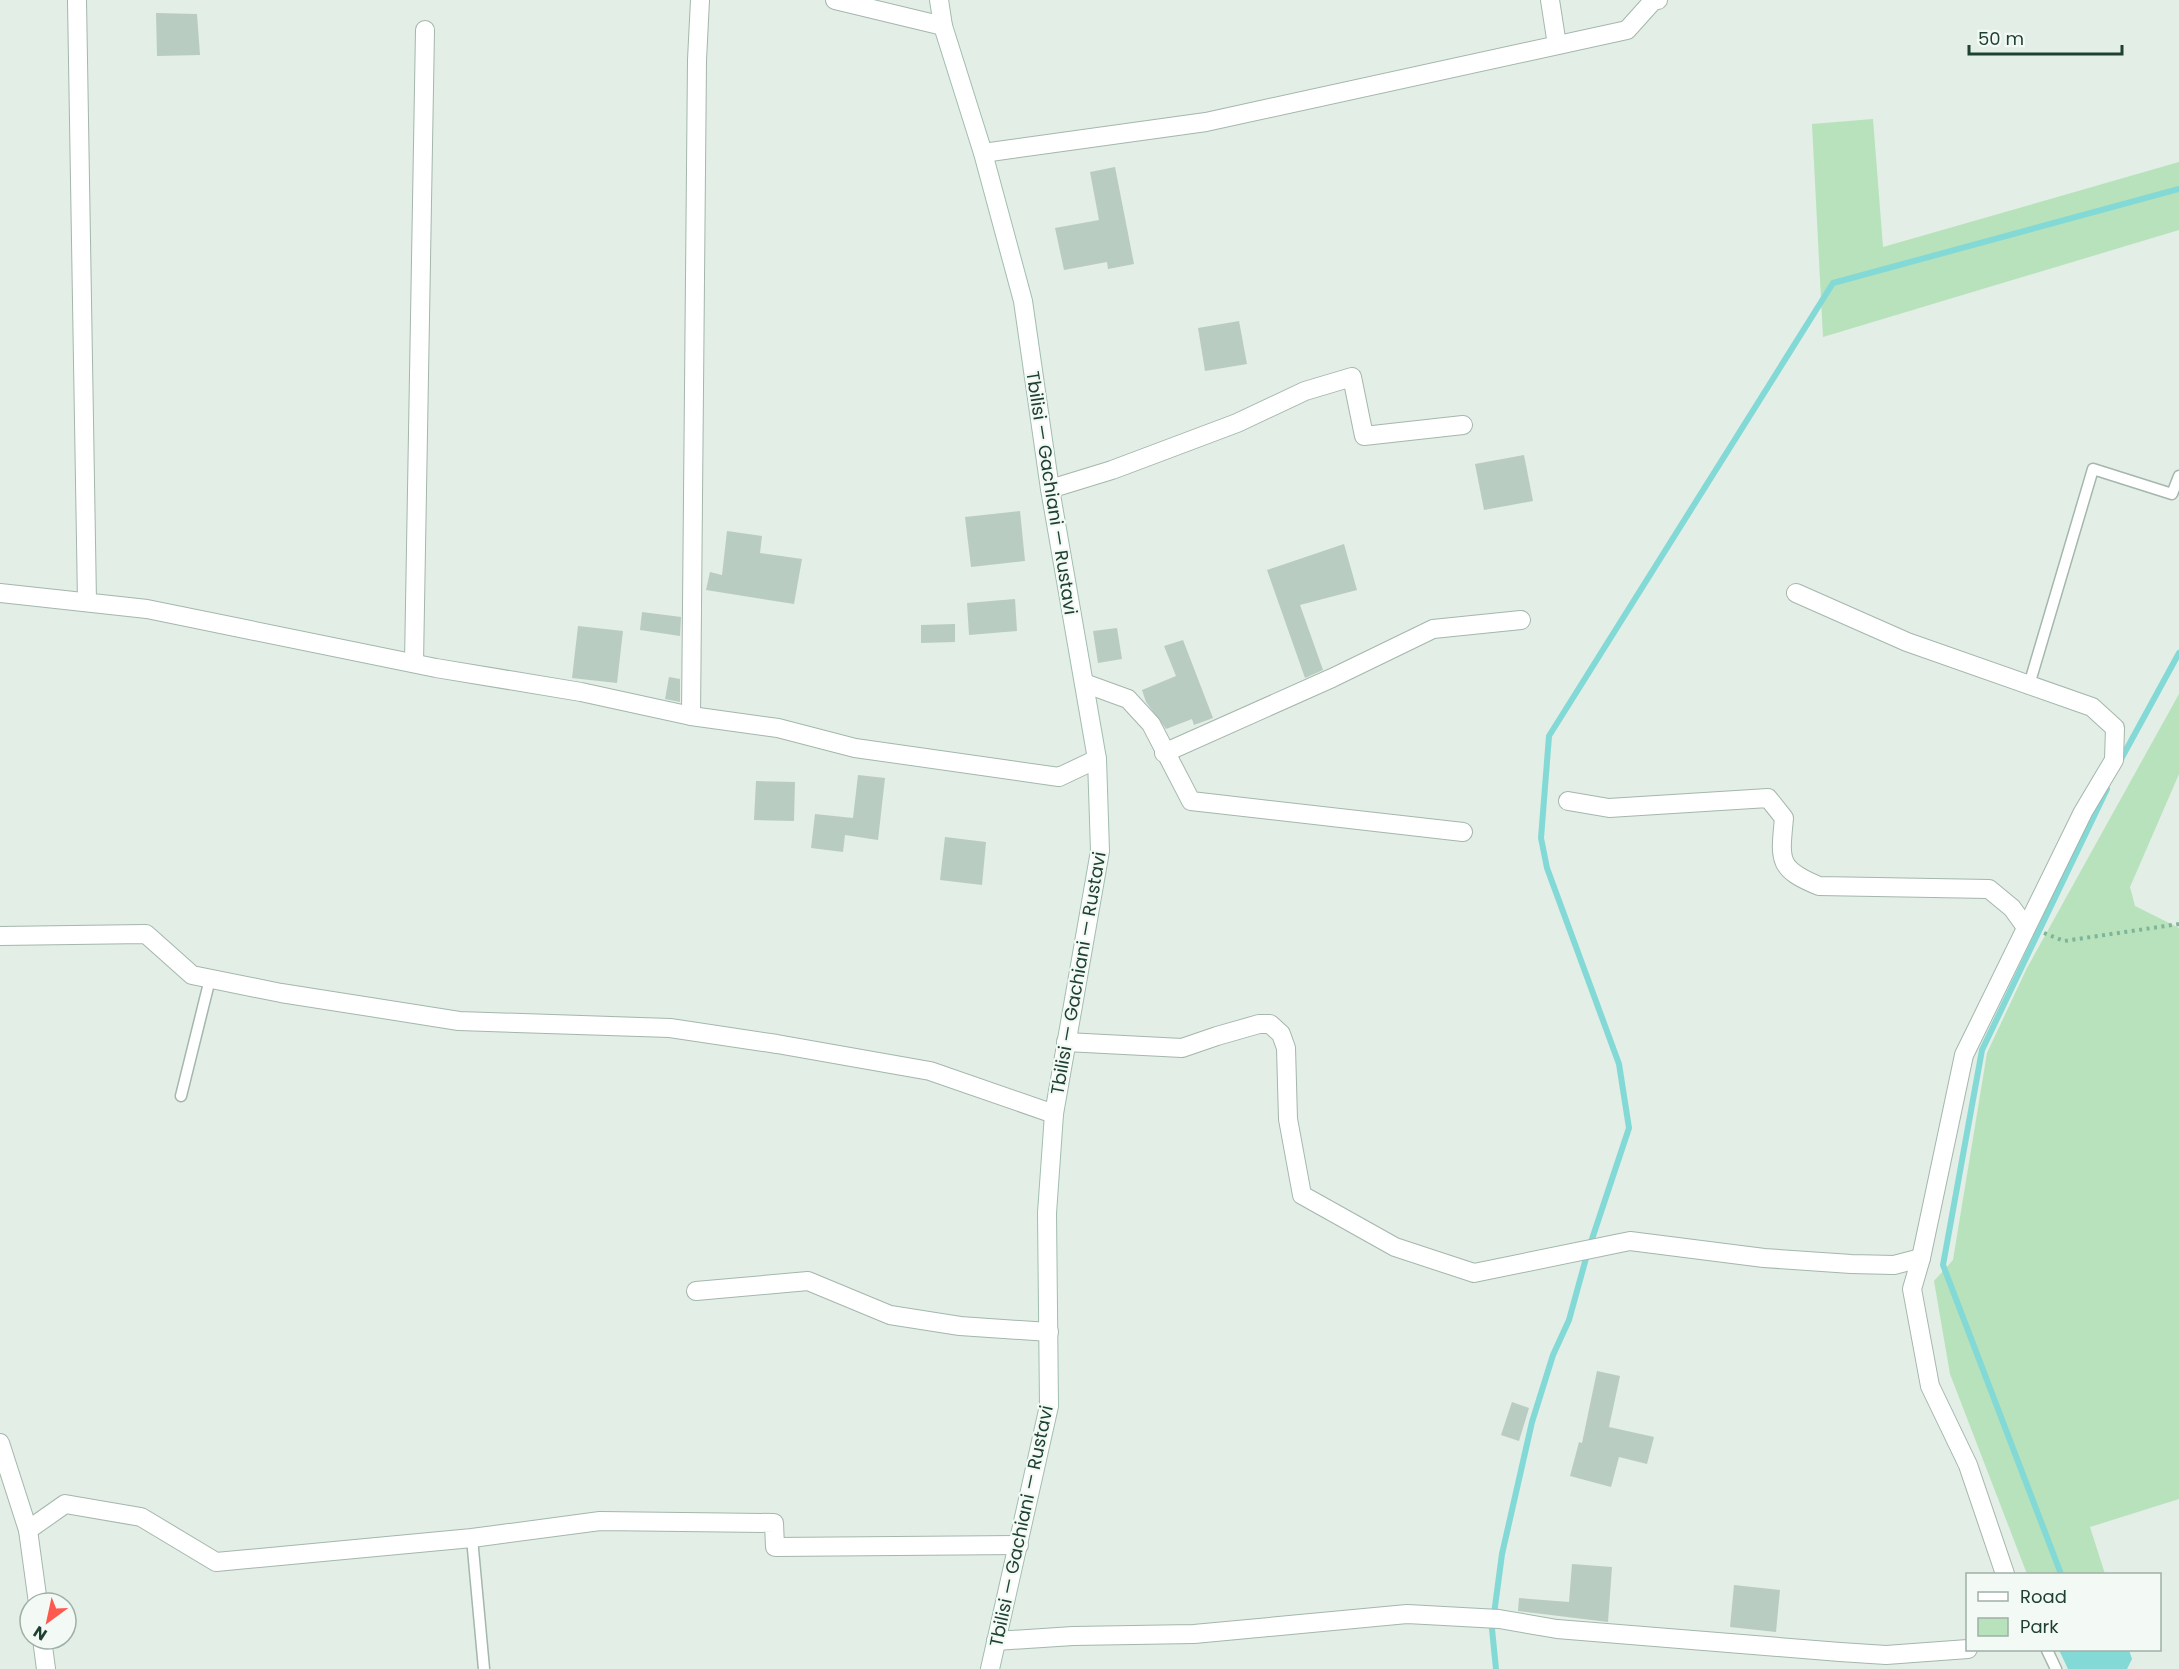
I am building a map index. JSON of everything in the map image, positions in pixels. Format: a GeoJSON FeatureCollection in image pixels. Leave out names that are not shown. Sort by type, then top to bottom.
{"type":"FeatureCollection","features":[{"type":"Feature","properties":{"kind":"street"},"geometry":{"type":"LineString","coordinates":[[77,0],[87,602]]}},
{"type":"Feature","properties":{"kind":"street"},"geometry":{"type":"LineString","coordinates":[[691,716],[697,60],[700,0]]}},
{"type":"Feature","properties":{"kind":"street"},"geometry":{"type":"LineString","coordinates":[[835,0],[943,26]]}},
{"type":"Feature","properties":{"kind":"street","name":"Tbilisi — Gachiani — Rustavi"},"geometry":{"type":"LineString","coordinates":[[939,0],[943,26],[983,153],[1023,301],[1050,489],[1097,759],[1100,851],[1054,1114],[1047,1213],[1049,1406],[990,1669]]}},
{"type":"Feature","properties":{"kind":"street"},"geometry":{"type":"LineString","coordinates":[[1550,0],[1557,45]]}},
{"type":"Feature","properties":{"kind":"street"},"geometry":{"type":"LineString","coordinates":[[983,153],[1206,122],[1627,30],[1653,1],[1658,0]]}},
{"type":"Feature","properties":{"kind":"street"},"geometry":{"type":"LineString","coordinates":[[414,663],[425,30]]}},
{"type":"Feature","properties":{"kind":"street"},"geometry":{"type":"LineString","coordinates":[[1050,489],[1112,470],[1237,423],[1305,391],[1352,377],[1364,436],[1463,425]]}},
{"type":"Feature","properties":{"kind":"street"},"geometry":{"type":"LineString","coordinates":[[0,593],[147,609],[414,663],[581,692],[691,716],[778,728],[855,748],[1059,777],[1097,759]]}},
{"type":"Feature","properties":{"kind":"street"},"geometry":{"type":"LineString","coordinates":[[1796,593],[1907,642],[2092,707],[2115,728],[2114,760],[2083,812],[2025,926],[1964,1055],[1922,1258],[1912,1290],[1930,1386],[1968,1466],[2005,1573]]}},
{"type":"Feature","properties":{"kind":"street"},"geometry":{"type":"LineString","coordinates":[[1164,753],[1332,678],[1433,629],[1521,620]]}},
{"type":"Feature","properties":{"kind":"street"},"geometry":{"type":"LineString","coordinates":[[1084,683],[1128,699],[1151,724],[1164,753],[1191,801],[1463,832]]}},
{"type":"Feature","properties":{"kind":"street"},"geometry":{"type":"LineString","coordinates":[[1568,801],[1609,808],[1768,798],[1784,818],[1781,854],[1793,876],[1819,886],[1989,890],[2012,908],[2025,926]]}},
{"type":"Feature","properties":{"kind":"street"},"geometry":{"type":"LineString","coordinates":[[0,936],[146,934],[192,975],[210,979],[281,993],[459,1021],[670,1028],[777,1044],[930,1071],[1054,1114]]}},
{"type":"Feature","properties":{"kind":"street"},"geometry":{"type":"LineString","coordinates":[[1066,1042],[1182,1048],[1216,1035],[1270,1024],[1281,1034],[1286,1048],[1288,1119],[1302,1195],[1395,1247],[1474,1273],[1630,1241],[1764,1258],[1851,1264],[1894,1265],[1922,1258]]}},
{"type":"Feature","properties":{"kind":"street"},"geometry":{"type":"LineString","coordinates":[[696,1291],[808,1281],[890,1315],[960,1326],[1049,1332]]}},
{"type":"Feature","properties":{"kind":"street"},"geometry":{"type":"LineString","coordinates":[[0,1443],[28,1530],[36,1591]]}},
{"type":"Feature","properties":{"kind":"street"},"geometry":{"type":"LineString","coordinates":[[28,1530],[65,1504],[141,1517],[216,1562],[472,1538],[612,1521],[774,1523],[775,1547],[1019,1545]]}},
{"type":"Feature","properties":{"kind":"street"},"geometry":{"type":"LineString","coordinates":[[996,1641],[1073,1636],[1194,1634],[1407,1614],[1498,1619],[1557,1629],[1843,1661],[1886,1655],[1966,1649]]}},
{"type":"Feature","properties":{"kind":"street"},"geometry":{"type":"LineString","coordinates":[[44,1651],[46,1669]]}},
{"type":"Feature","properties":{"kind":"lane"},"geometry":{"type":"LineString","coordinates":[[2029,685],[2093,469],[2172,494],[2179,476]]}},
{"type":"Feature","properties":{"kind":"lane"},"geometry":{"type":"LineString","coordinates":[[181,1096],[210,979]]}},
{"type":"Feature","properties":{"kind":"lane"},"geometry":{"type":"LineString","coordinates":[[472,1538],[484,1669]]}},
{"type":"Feature","properties":{"kind":"lane"},"geometry":{"type":"LineString","coordinates":[[2047,1651],[2056,1669]]}},
{"type":"Feature","properties":{"kind":"path"},"geometry":{"type":"LineString","coordinates":[[2025,926],[2064,941],[2179,924]]}},
{"type":"Feature","properties":{"kind":"green space"},"geometry":{"type":"Polygon","coordinates":[[[1873,119],[1883,247],[2179,162],[2179,230],[1823,337],[1812,124],[1873,119]]]}},
{"type":"Feature","properties":{"kind":"green space"},"geometry":{"type":"Polygon","coordinates":[[[2179,694],[2179,774],[2130,887],[2135,906],[2179,928],[2179,1499],[2090,1527],[2105,1573],[2027,1573],[1950,1374],[1934,1281],[1953,1260],[1987,1053],[2027,968],[2179,694]]]}},
{"type":"Feature","properties":{"kind":"water"},"geometry":{"type":"Polygon","coordinates":[[[2059,1651],[2129,1651],[2132,1659],[2127,1669],[2068,1669],[2059,1651]]]}},
{"type":"Feature","properties":{"kind":"building"},"geometry":{"type":"Polygon","coordinates":[[[156,13],[197,14],[200,55],[157,56],[156,13]]]}},
{"type":"Feature","properties":{"kind":"building"},"geometry":{"type":"Polygon","coordinates":[[[1115,167],[1134,264],[1108,269],[1107,262],[1064,270],[1055,228],[1099,220],[1090,172],[1115,167]]]}},
{"type":"Feature","properties":{"kind":"building"},"geometry":{"type":"Polygon","coordinates":[[[1239,321],[1247,364],[1205,371],[1198,328],[1239,321]]]}},
{"type":"Feature","properties":{"kind":"building"},"geometry":{"type":"Polygon","coordinates":[[[1524,455],[1533,501],[1484,510],[1475,464],[1524,455]]]}},
{"type":"Feature","properties":{"kind":"building"},"geometry":{"type":"Polygon","coordinates":[[[1020,511],[1025,561],[971,567],[965,517],[1020,511]]]}},
{"type":"Feature","properties":{"kind":"building"},"geometry":{"type":"Polygon","coordinates":[[[727,531],[762,536],[760,553],[802,559],[794,604],[706,590],[710,572],[722,575],[727,531]]]}},
{"type":"Feature","properties":{"kind":"building"},"geometry":{"type":"Polygon","coordinates":[[[1344,544],[1357,590],[1300,605],[1323,670],[1305,678],[1267,570],[1344,544]]]}},
{"type":"Feature","properties":{"kind":"building"},"geometry":{"type":"Polygon","coordinates":[[[1015,599],[1017,631],[969,635],[967,603],[1015,599]]]}},
{"type":"Feature","properties":{"kind":"building"},"geometry":{"type":"Polygon","coordinates":[[[642,612],[681,617],[680,636],[640,630],[642,612]]]}},
{"type":"Feature","properties":{"kind":"building"},"geometry":{"type":"Polygon","coordinates":[[[955,624],[955,642],[921,643],[921,625],[955,624]]]}},
{"type":"Feature","properties":{"kind":"building"},"geometry":{"type":"Polygon","coordinates":[[[578,626],[623,631],[617,683],[572,678],[578,626]]]}},
{"type":"Feature","properties":{"kind":"building"},"geometry":{"type":"Polygon","coordinates":[[[1117,628],[1122,659],[1098,663],[1093,631],[1117,628]]]}},
{"type":"Feature","properties":{"kind":"building"},"geometry":{"type":"Polygon","coordinates":[[[1183,640],[1213,718],[1194,725],[1192,719],[1166,729],[1146,702],[1142,690],[1176,676],[1164,646],[1183,640]]]}},
{"type":"Feature","properties":{"kind":"building"},"geometry":{"type":"Polygon","coordinates":[[[669,677],[680,679],[680,702],[665,699],[669,677]]]}},
{"type":"Feature","properties":{"kind":"building"},"geometry":{"type":"Polygon","coordinates":[[[858,775],[885,778],[878,840],[845,835],[843,852],[811,848],[815,814],[853,818],[858,775]]]}},
{"type":"Feature","properties":{"kind":"building"},"geometry":{"type":"Polygon","coordinates":[[[756,781],[795,782],[794,821],[754,820],[756,781]]]}},
{"type":"Feature","properties":{"kind":"building"},"geometry":{"type":"Polygon","coordinates":[[[945,837],[986,842],[982,885],[940,880],[945,837]]]}},
{"type":"Feature","properties":{"kind":"building"},"geometry":{"type":"Polygon","coordinates":[[[1597,1371],[1620,1376],[1609,1427],[1654,1437],[1647,1464],[1619,1457],[1611,1487],[1570,1476],[1579,1442],[1582,1443],[1597,1371]]]}},
{"type":"Feature","properties":{"kind":"building"},"geometry":{"type":"Polygon","coordinates":[[[1512,1402],[1529,1408],[1519,1441],[1501,1435],[1512,1402]]]}},
{"type":"Feature","properties":{"kind":"building"},"geometry":{"type":"Polygon","coordinates":[[[1572,1564],[1612,1567],[1608,1622],[1518,1611],[1519,1598],[1569,1602],[1572,1564]]]}},
{"type":"Feature","properties":{"kind":"building"},"geometry":{"type":"Polygon","coordinates":[[[1734,1585],[1780,1590],[1776,1632],[1730,1627],[1734,1585]]]}},
{"type":"Feature","properties":{"kind":"waterway"},"geometry":{"type":"LineString","coordinates":[[1496,1669],[1492,1629],[1502,1554],[1532,1422],[1553,1355],[1569,1320],[1588,1251],[1629,1128],[1619,1064],[1547,868],[1541,838],[1549,736],[1833,283],[2179,189]]}},
{"type":"Feature","properties":{"kind":"waterway"},"geometry":{"type":"LineString","coordinates":[[2120,761],[2179,653]]}},
{"type":"Feature","properties":{"kind":"waterway"},"geometry":{"type":"LineString","coordinates":[[2061,1573],[1943,1265],[1982,1050],[2107,789]]}}]}
